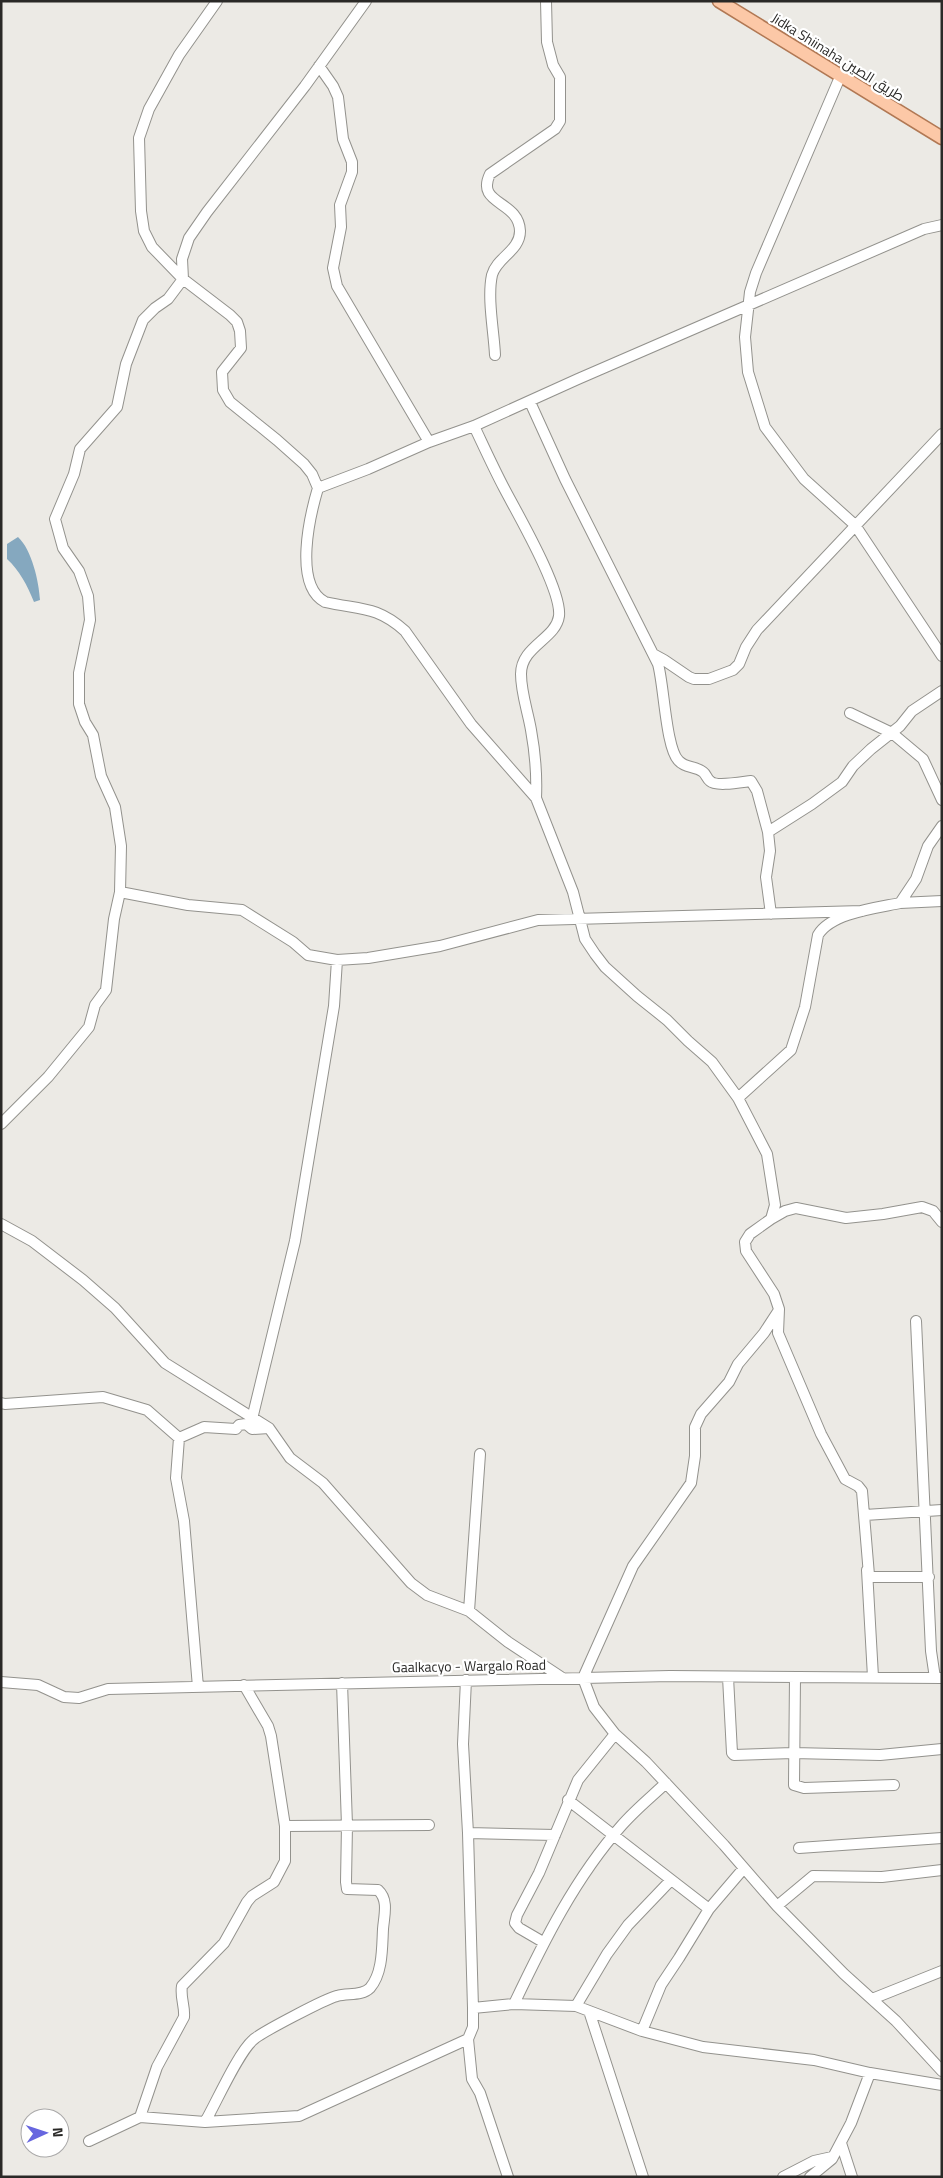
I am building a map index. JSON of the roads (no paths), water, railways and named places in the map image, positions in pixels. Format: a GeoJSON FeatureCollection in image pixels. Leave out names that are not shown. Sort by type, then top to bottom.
{"type":"FeatureCollection","features":[{"type":"Feature","properties":{"kind":"main road","name":"Jidka Shiinaha طريق الصين"},"geometry":{"type":"LineString","coordinates":[[719,1],[942,138]]}},
{"type":"Feature","properties":{"kind":"street"},"geometry":{"type":"LineString","coordinates":[[217,1],[175,63],[149,109],[139,138],[141,210],[144,231],[152,247],[183,279],[237,322],[242,340],[241,348],[222,372],[223,390],[230,402],[277,440],[304,464],[312,474],[318,488],[310,516],[307,537],[307,564],[312,591],[324,602],[365,608],[381,613],[398,625],[427,661],[471,724],[536,798]]}},
{"type":"Feature","properties":{"kind":"street"},"geometry":{"type":"LineString","coordinates":[[1,1124],[48,1077],[88,1027],[95,1005],[106,990],[114,919],[120,892],[121,846],[115,807],[101,776],[92,735],[79,704],[80,673],[90,620],[88,596],[79,571],[64,548],[55,519],[74,474],[80,449],[117,406],[126,364],[143,320],[168,299],[183,279],[182,259],[189,238],[366,1]]}},
{"type":"Feature","properties":{"kind":"street"},"geometry":{"type":"LineString","coordinates":[[495,356],[490,291],[492,276],[497,263],[516,245],[520,237],[520,222],[515,214],[487,192],[486,183],[490,174],[555,129],[560,121],[560,77],[553,64],[547,42],[546,1]]}},
{"type":"Feature","properties":{"kind":"street"},"geometry":{"type":"LineString","coordinates":[[319,66],[338,97],[343,139],[352,162],[352,172],[340,205],[341,227],[333,268],[337,286],[429,442]]}},
{"type":"Feature","properties":{"kind":"street"},"geometry":{"type":"LineString","coordinates":[[840,77],[756,273],[750,292],[745,337],[748,372],[765,427],[804,479],[855,525],[942,656]]}},
{"type":"Feature","properties":{"kind":"street"},"geometry":{"type":"LineString","coordinates":[[318,488],[368,469],[429,442],[474,426],[614,363],[924,229],[942,226]]}},
{"type":"Feature","properties":{"kind":"street"},"geometry":{"type":"LineString","coordinates":[[530,402],[653,654],[662,678],[666,722],[675,758],[682,764],[703,772],[710,782],[717,784],[751,781],[757,791],[768,832],[770,851],[766,877],[770,914]]}},
{"type":"Feature","properties":{"kind":"street"},"geometry":{"type":"LineString","coordinates":[[474,426],[542,563],[558,603],[558,617],[551,632],[537,643],[528,654],[521,672],[532,733],[536,798],[573,892],[585,940],[604,967],[668,1020],[712,1062],[738,1098],[767,1154],[775,1205],[771,1219]]}},
{"type":"Feature","properties":{"kind":"street"},"geometry":{"type":"LineString","coordinates":[[653,654],[694,679],[709,679],[733,670],[739,664],[746,647],[757,630],[942,434]]}},
{"type":"Feature","properties":{"kind":"street"},"geometry":{"type":"LineString","coordinates":[[768,832],[842,782],[853,766],[903,723],[912,711],[942,691]]}},
{"type":"Feature","properties":{"kind":"street"},"geometry":{"type":"LineString","coordinates":[[850,713],[892,732],[923,758],[942,800]]}},
{"type":"Feature","properties":{"kind":"street"},"geometry":{"type":"LineString","coordinates":[[900,903],[916,879],[928,846],[942,826]]}},
{"type":"Feature","properties":{"kind":"street"},"geometry":{"type":"LineString","coordinates":[[120,892],[188,905],[242,910],[293,942],[308,954],[337,960],[368,958],[440,946],[538,920],[862,912]]}},
{"type":"Feature","properties":{"kind":"street"},"geometry":{"type":"LineString","coordinates":[[738,1098],[791,1050],[805,1006],[818,935],[821,929],[831,922],[900,903],[942,901]]}},
{"type":"Feature","properties":{"kind":"street"},"geometry":{"type":"LineString","coordinates":[[252,1419],[295,1241],[334,1006],[337,960]]}},
{"type":"Feature","properties":{"kind":"street"},"geometry":{"type":"LineString","coordinates":[[873,1677],[862,1491],[858,1486],[847,1482],[821,1434],[798,1376],[785,1352],[778,1333],[779,1309],[774,1294],[746,1251],[745,1242],[750,1234],[771,1219],[785,1211],[796,1208],[846,1218],[922,1207],[933,1211],[942,1222]]}},
{"type":"Feature","properties":{"kind":"street"},"geometry":{"type":"LineString","coordinates":[[1,1224],[32,1241],[83,1280],[115,1308],[165,1362],[252,1419],[269,1428],[290,1458],[323,1483],[411,1583],[427,1595],[469,1611],[515,1647],[562,1678]]}},
{"type":"Feature","properties":{"kind":"street"},"geometry":{"type":"LineString","coordinates":[[779,1309],[764,1333],[738,1364],[729,1382],[701,1414],[695,1427],[695,1456],[691,1483],[633,1566],[583,1678],[594,1707],[615,1734],[666,1783],[776,1906],[896,2021],[942,2071]]}},
{"type":"Feature","properties":{"kind":"street"},"geometry":{"type":"LineString","coordinates":[[916,1321],[923,1512],[929,1576],[931,1651],[938,1678]]}},
{"type":"Feature","properties":{"kind":"street"},"geometry":{"type":"LineString","coordinates":[[1,1402],[5,1404],[103,1397],[147,1410],[179,1438]]}},
{"type":"Feature","properties":{"kind":"street"},"geometry":{"type":"LineString","coordinates":[[179,1438],[204,1427],[236,1429],[239,1425],[246,1424],[252,1429],[269,1428]]}},
{"type":"Feature","properties":{"kind":"street"},"geometry":{"type":"LineString","coordinates":[[179,1438],[176,1478],[184,1521],[198,1686]]}},
{"type":"Feature","properties":{"kind":"street"},"geometry":{"type":"LineString","coordinates":[[469,1611],[480,1454]]}},
{"type":"Feature","properties":{"kind":"street"},"geometry":{"type":"LineString","coordinates":[[864,1515],[942,1510]]}},
{"type":"Feature","properties":{"kind":"street"},"geometry":{"type":"LineString","coordinates":[[867,1569],[872,1577],[929,1576]]}},
{"type":"Feature","properties":{"kind":"street","name":"Gaalkacyo - Wargalo Road"},"geometry":{"type":"LineString","coordinates":[[1,1682],[38,1685],[64,1697],[78,1698],[94,1695],[108,1689],[198,1686],[670,1676],[938,1678]]}},
{"type":"Feature","properties":{"kind":"street"},"geometry":{"type":"LineString","coordinates":[[728,1677],[732,1753],[734,1755],[793,1753],[880,1755],[942,1749]]}},
{"type":"Feature","properties":{"kind":"street"},"geometry":{"type":"LineString","coordinates":[[795,1677],[794,1785],[804,1788],[894,1785]]}},
{"type":"Feature","properties":{"kind":"street"},"geometry":{"type":"LineString","coordinates":[[466,1680],[463,1744],[468,1833],[473,2008],[473,2027],[468,2039],[472,2079],[480,2093],[508,2177]]}},
{"type":"Feature","properties":{"kind":"street"},"geometry":{"type":"LineString","coordinates":[[205,2122],[242,2055],[253,2040],[337,1996],[362,1993],[369,1989],[376,1979],[381,1960],[385,1904],[382,1894],[378,1890],[347,1889],[342,1683]]}},
{"type":"Feature","properties":{"kind":"street"},"geometry":{"type":"LineString","coordinates":[[140,2117],[157,2067],[184,2017],[181,1994],[182,1986],[224,1943],[252,1896],[274,1882],[281,1872],[285,1861],[285,1826],[271,1736],[268,1726],[244,1686]]}},
{"type":"Feature","properties":{"kind":"street"},"geometry":{"type":"LineString","coordinates":[[543,1942],[519,1928],[515,1923],[517,1915],[539,1873],[578,1780],[615,1734]]}},
{"type":"Feature","properties":{"kind":"street"},"geometry":{"type":"LineString","coordinates":[[514,2004],[543,1942],[582,1876],[622,1825],[666,1783]]}},
{"type":"Feature","properties":{"kind":"street"},"geometry":{"type":"LineString","coordinates":[[568,1800],[709,1909]]}},
{"type":"Feature","properties":{"kind":"street"},"geometry":{"type":"LineString","coordinates":[[285,1826],[429,1825]]}},
{"type":"Feature","properties":{"kind":"street"},"geometry":{"type":"LineString","coordinates":[[468,1833],[555,1835]]}},
{"type":"Feature","properties":{"kind":"street"},"geometry":{"type":"LineString","coordinates":[[799,1848],[942,1838]]}},
{"type":"Feature","properties":{"kind":"street"},"geometry":{"type":"LineString","coordinates":[[642,2031],[661,1985],[680,1958],[709,1909],[744,1868]]}},
{"type":"Feature","properties":{"kind":"street"},"geometry":{"type":"LineString","coordinates":[[776,1906],[813,1876],[882,1877],[942,1870]]}},
{"type":"Feature","properties":{"kind":"street"},"geometry":{"type":"LineString","coordinates":[[576,2006],[607,1954],[628,1925],[671,1880]]}},
{"type":"Feature","properties":{"kind":"street"},"geometry":{"type":"LineString","coordinates":[[872,1999],[942,1971]]}},
{"type":"Feature","properties":{"kind":"street"},"geometry":{"type":"LineString","coordinates":[[473,2008],[514,2004],[576,2006],[642,2031],[703,2048],[814,2060],[870,2073],[942,2085]]}},
{"type":"Feature","properties":{"kind":"street"},"geometry":{"type":"LineString","coordinates":[[589,2011],[643,2177]]}},
{"type":"Feature","properties":{"kind":"street"},"geometry":{"type":"LineString","coordinates":[[88,2141],[140,2117],[205,2122],[299,2116],[468,2039]]}},
{"type":"Feature","properties":{"kind":"street"},"geometry":{"type":"LineString","coordinates":[[810,2177],[832,2157],[841,2143],[851,2123],[870,2073]]}},
{"type":"Feature","properties":{"kind":"street"},"geometry":{"type":"LineString","coordinates":[[841,2143],[852,2177]]}},
{"type":"Feature","properties":{"kind":"street"},"geometry":{"type":"LineString","coordinates":[[783,2177],[814,2160],[832,2157]]}},
{"type":"Feature","properties":{"kind":"water"},"geometry":{"type":"Polygon","coordinates":[[[18,537],[31,558],[38,584],[40,600],[34,602],[23,579],[7,559],[7,544],[18,537]]]}}]}
